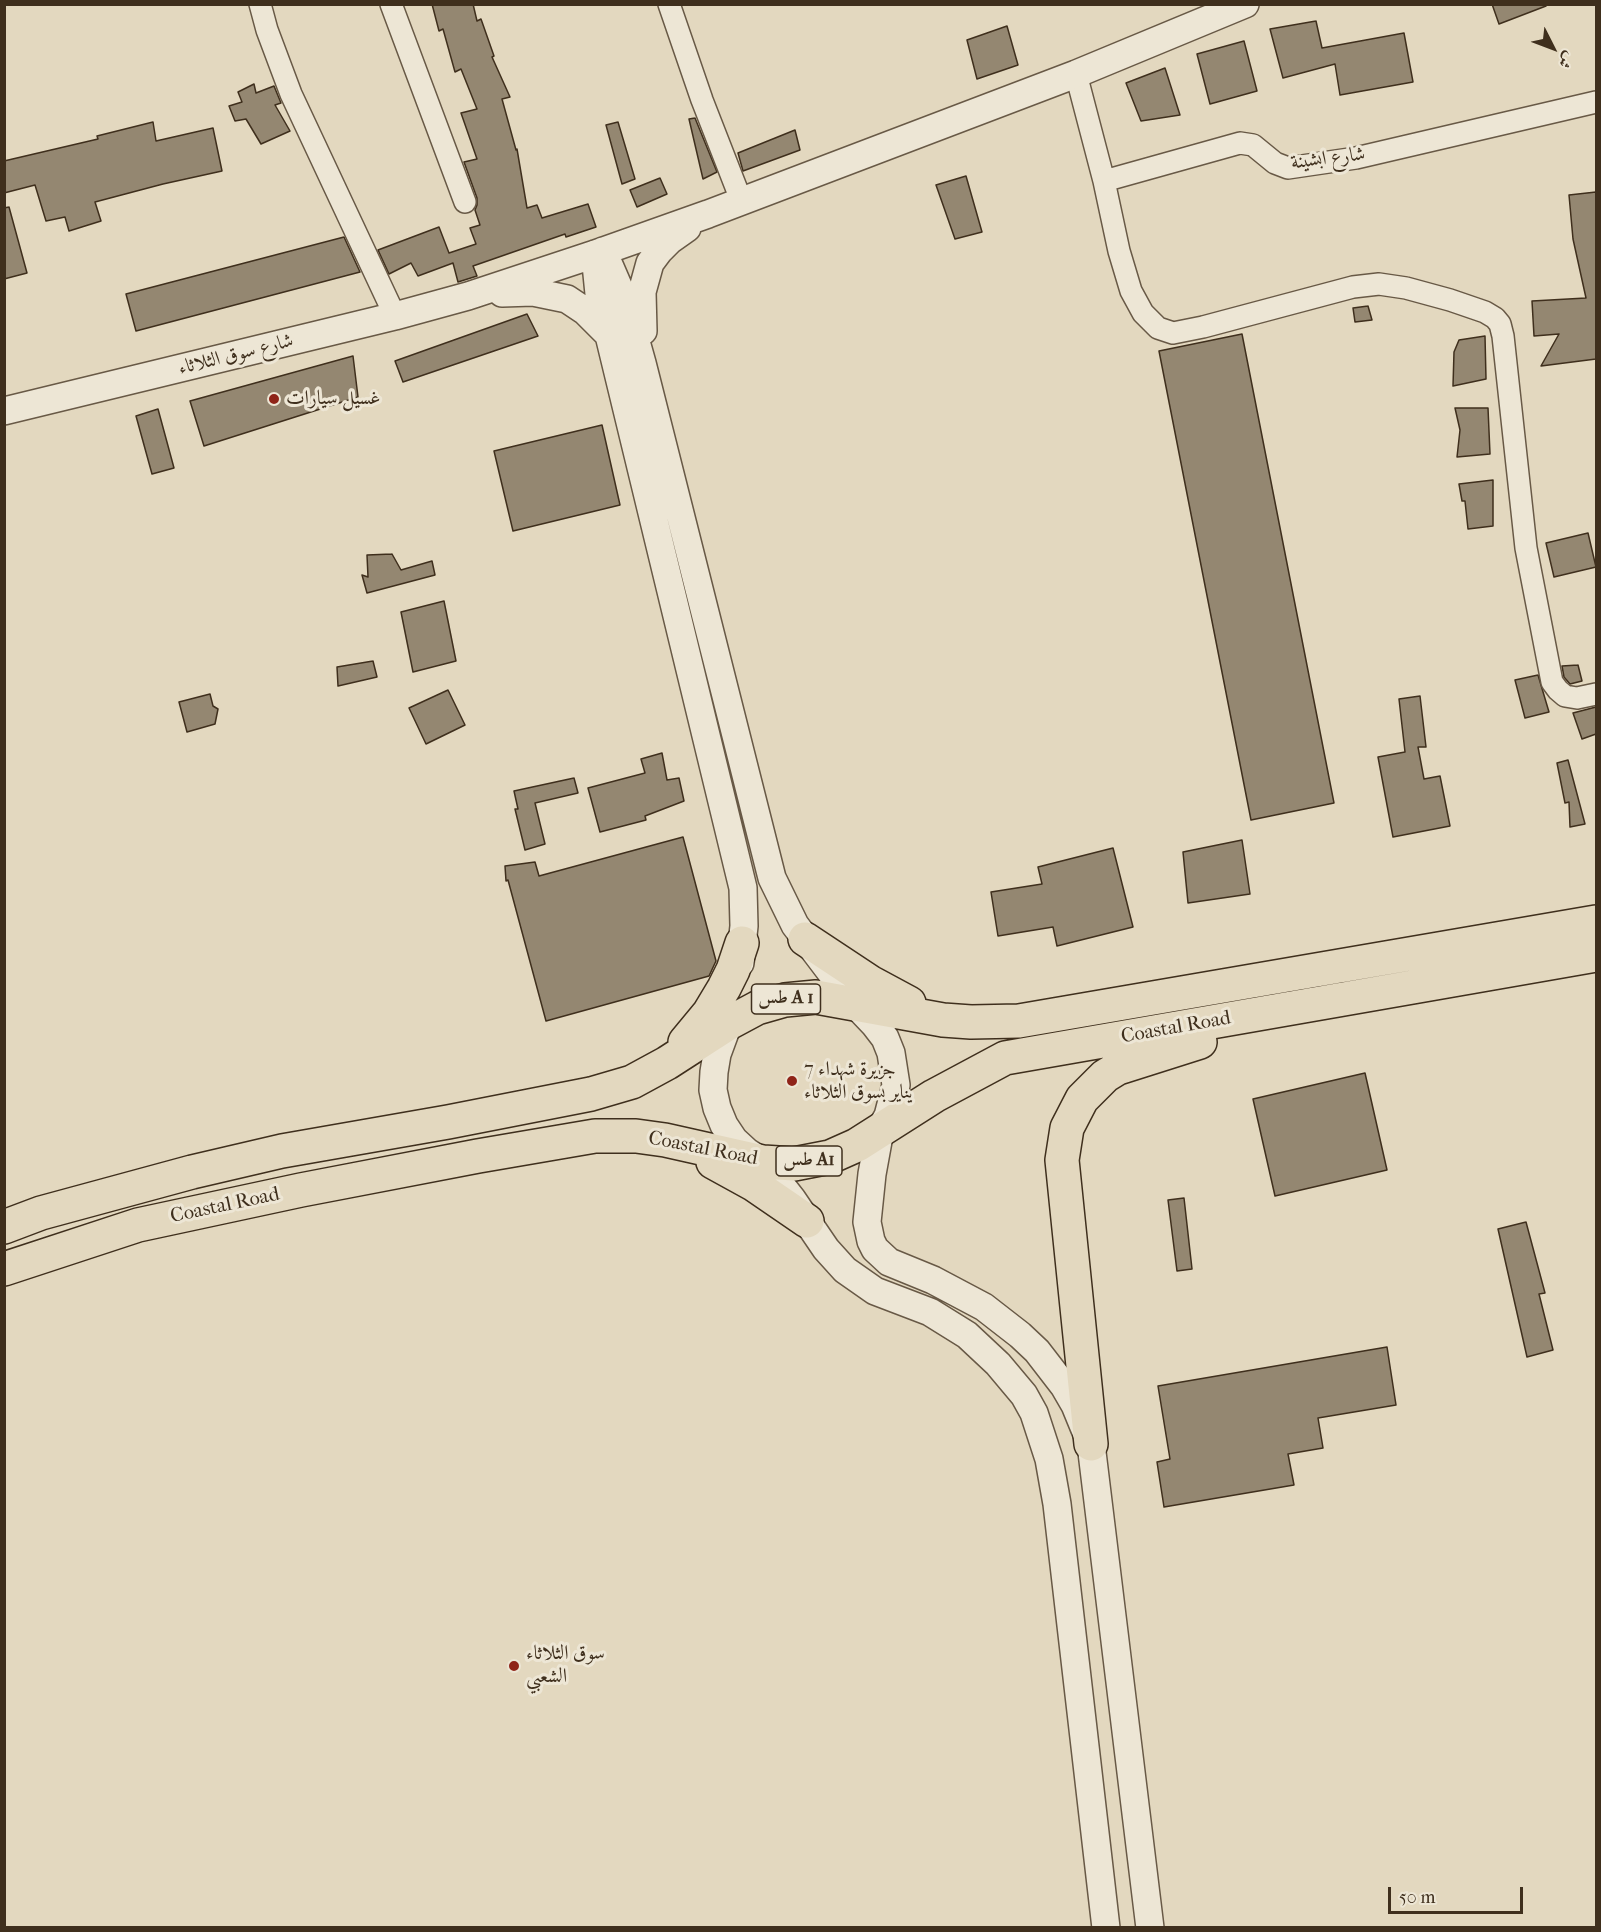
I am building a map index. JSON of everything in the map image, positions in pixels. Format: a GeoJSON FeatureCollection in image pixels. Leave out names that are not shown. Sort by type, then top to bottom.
{"type":"FeatureCollection","features":[{"type":"Feature","properties":{"kind":"highway","name":"Coastal Road"},"geometry":{"type":"LineString","coordinates":[[4,1227],[41,1213],[192,1172],[271,1154],[591,1094],[632,1082],[667,1063],[729,1023],[758,1008],[785,1000],[816,997],[943,1020],[1018,1021],[1596,922]]}},
{"type":"Feature","properties":{"kind":"highway"},"geometry":{"type":"LineString","coordinates":[[805,939],[870,982],[943,1020]]}},
{"type":"Feature","properties":{"kind":"highway"},"geometry":{"type":"LineString","coordinates":[[667,1063],[709,1013],[729,979],[742,943]]}},
{"type":"Feature","properties":{"kind":"highway","name":"Coastal Road"},"geometry":{"type":"LineString","coordinates":[[4,1269],[138,1225],[301,1190],[595,1136],[636,1136],[665,1140],[763,1162],[794,1164],[830,1157],[857,1145],[934,1096],[1005,1058],[1596,955]]}},
{"type":"Feature","properties":{"kind":"highway"},"geometry":{"type":"LineString","coordinates":[[1091,1444],[1062,1160],[1067,1128],[1074,1113],[1093,1087],[1118,1068],[1264,1023],[1308,1005]]}},
{"type":"Feature","properties":{"kind":"highway"},"geometry":{"type":"LineString","coordinates":[[665,1140],[753,1184],[807,1221]]}},
{"type":"Feature","properties":{"kind":"street"},"geometry":{"type":"LineString","coordinates":[[260,4],[267,30],[291,94],[395,316]]}},
{"type":"Feature","properties":{"kind":"street"},"geometry":{"type":"LineString","coordinates":[[392,4],[465,202]]}},
{"type":"Feature","properties":{"kind":"street"},"geometry":{"type":"LineString","coordinates":[[669,4],[702,100],[741,200]]}},
{"type":"Feature","properties":{"kind":"street"},"geometry":{"type":"LineString","coordinates":[[468,296],[708,214],[1077,74],[1245,4]]}},
{"type":"Feature","properties":{"kind":"street"},"geometry":{"type":"LineString","coordinates":[[1077,74],[1131,291],[1143,313],[1158,328],[1173,333],[1353,287],[1379,284],[1406,288],[1450,300],[1496,318],[1503,336],[1526,548],[1552,682],[1566,696],[1577,698],[1596,694]]}},
{"type":"Feature","properties":{"kind":"street","name":"شارع ابشينة"},"geometry":{"type":"LineString","coordinates":[[1104,181],[1240,143],[1253,145],[1275,163],[1288,168],[1356,158],[1596,102]]}},
{"type":"Feature","properties":{"kind":"street"},"geometry":{"type":"LineString","coordinates":[[642,363],[642,292],[651,263],[670,240],[708,214]]}},
{"type":"Feature","properties":{"kind":"street"},"geometry":{"type":"LineString","coordinates":[[599,253],[596,281],[745,907],[737,988],[729,1023],[717,1054],[714,1072],[717,1108],[734,1140],[763,1162],[835,1260],[859,1281],[892,1299],[930,1312],[984,1349],[1012,1379],[1034,1413],[1049,1459],[1057,1504],[1106,1928]]}},
{"type":"Feature","properties":{"kind":"street"},"geometry":{"type":"LineString","coordinates":[[599,253],[625,302],[642,363],[772,878],[780,899],[805,939],[855,1004],[885,1038],[895,1068],[896,1084],[893,1101],[880,1130],[872,1174],[867,1222],[868,1232],[875,1249],[889,1262],[984,1307],[1020,1335],[1044,1360],[1064,1386],[1091,1444],[1150,1928]]}},
{"type":"Feature","properties":{"kind":"street"},"geometry":{"type":"LineString","coordinates":[[468,296],[520,291],[557,296],[567,299],[585,311],[609,335]]}},
{"type":"Feature","properties":{"kind":"street","name":"شارع سوق الثلاثاء"},"geometry":{"type":"LineString","coordinates":[[4,411],[395,316],[468,296]]}},
{"type":"Feature","properties":{"kind":"building"},"geometry":{"type":"Polygon","coordinates":[[[432,4],[473,4],[477,21],[481,19],[494,56],[492,57],[510,97],[502,99],[517,149],[527,208],[537,205],[542,218],[588,204],[596,227],[566,237],[565,234],[473,266],[477,276],[458,282],[453,263],[418,276],[411,263],[389,274],[378,250],[439,227],[449,253],[476,244],[470,228],[480,225],[475,210],[477,198],[464,162],[477,159],[461,113],[477,109],[461,69],[455,72],[443,29],[439,31],[432,4]]]}},
{"type":"Feature","properties":{"kind":"building"},"geometry":{"type":"Polygon","coordinates":[[[1492,4],[1546,4],[1546,6],[1499,24],[1492,4]]]}},
{"type":"Feature","properties":{"kind":"building"},"geometry":{"type":"Polygon","coordinates":[[[1316,21],[1322,48],[1404,33],[1413,82],[1340,95],[1335,64],[1283,78],[1270,29],[1316,21]]]}},
{"type":"Feature","properties":{"kind":"building"},"geometry":{"type":"Polygon","coordinates":[[[1007,26],[1018,65],[977,79],[967,40],[1007,26]]]}},
{"type":"Feature","properties":{"kind":"building"},"geometry":{"type":"Polygon","coordinates":[[[1244,41],[1257,91],[1210,104],[1197,54],[1244,41]]]}},
{"type":"Feature","properties":{"kind":"building"},"geometry":{"type":"Polygon","coordinates":[[[1165,68],[1180,115],[1141,121],[1126,83],[1165,68]]]}},
{"type":"Feature","properties":{"kind":"building"},"geometry":{"type":"Polygon","coordinates":[[[254,84],[256,93],[274,86],[281,103],[275,105],[290,131],[261,144],[246,119],[235,121],[229,106],[242,102],[238,92],[254,84]]]}},
{"type":"Feature","properties":{"kind":"building"},"geometry":{"type":"Polygon","coordinates":[[[695,118],[717,172],[703,179],[689,119],[695,118]]]}},
{"type":"Feature","properties":{"kind":"building"},"geometry":{"type":"Polygon","coordinates":[[[153,122],[156,141],[213,128],[222,171],[95,202],[101,221],[69,231],[65,217],[46,221],[35,185],[4,193],[4,161],[98,139],[97,136],[153,122]]]}},
{"type":"Feature","properties":{"kind":"building"},"geometry":{"type":"Polygon","coordinates":[[[618,122],[635,179],[622,184],[606,125],[618,122]]]}},
{"type":"Feature","properties":{"kind":"building"},"geometry":{"type":"Polygon","coordinates":[[[795,130],[800,150],[743,171],[738,153],[795,130]]]}},
{"type":"Feature","properties":{"kind":"building"},"geometry":{"type":"Polygon","coordinates":[[[966,176],[982,232],[955,239],[936,185],[966,176]]]}},
{"type":"Feature","properties":{"kind":"building"},"geometry":{"type":"Polygon","coordinates":[[[660,178],[667,194],[637,207],[630,190],[660,178]]]}},
{"type":"Feature","properties":{"kind":"building"},"geometry":{"type":"Polygon","coordinates":[[[1596,192],[1596,359],[1541,366],[1559,334],[1534,336],[1532,301],[1586,298],[1573,239],[1569,195],[1596,192]]]}},
{"type":"Feature","properties":{"kind":"building"},"geometry":{"type":"Polygon","coordinates":[[[9,207],[27,273],[4,279],[4,208],[9,207]]]}},
{"type":"Feature","properties":{"kind":"building"},"geometry":{"type":"Polygon","coordinates":[[[344,237],[360,272],[136,331],[126,294],[344,237]]]}},
{"type":"Feature","properties":{"kind":"building"},"geometry":{"type":"Polygon","coordinates":[[[1368,306],[1372,320],[1355,322],[1353,308],[1368,306]]]}},
{"type":"Feature","properties":{"kind":"building"},"geometry":{"type":"Polygon","coordinates":[[[527,314],[538,336],[403,382],[395,361],[527,314]]]}},
{"type":"Feature","properties":{"kind":"building"},"geometry":{"type":"Polygon","coordinates":[[[1242,334],[1334,803],[1251,820],[1159,351],[1242,334]]]}},
{"type":"Feature","properties":{"kind":"building"},"geometry":{"type":"Polygon","coordinates":[[[1485,336],[1486,379],[1453,386],[1454,352],[1459,340],[1485,336]]]}},
{"type":"Feature","properties":{"kind":"building","name":"غسيل سيارات"},"geometry":{"type":"Polygon","coordinates":[[[353,356],[358,397],[204,446],[190,401],[353,356]]]}},
{"type":"Feature","properties":{"kind":"building"},"geometry":{"type":"Polygon","coordinates":[[[1455,408],[1488,408],[1490,454],[1457,457],[1460,430],[1455,408]]]}},
{"type":"Feature","properties":{"kind":"building"},"geometry":{"type":"Polygon","coordinates":[[[158,409],[174,468],[152,474],[136,416],[158,409]]]}},
{"type":"Feature","properties":{"kind":"building"},"geometry":{"type":"Polygon","coordinates":[[[602,425],[620,505],[513,531],[494,451],[602,425]]]}},
{"type":"Feature","properties":{"kind":"building"},"geometry":{"type":"Polygon","coordinates":[[[1493,480],[1493,526],[1468,529],[1465,501],[1462,501],[1459,484],[1493,480]]]}},
{"type":"Feature","properties":{"kind":"building"},"geometry":{"type":"Polygon","coordinates":[[[1588,533],[1596,567],[1554,577],[1546,543],[1588,533]]]}},
{"type":"Feature","properties":{"kind":"building"},"geometry":{"type":"Polygon","coordinates":[[[392,554],[401,570],[432,561],[435,575],[367,593],[362,575],[368,577],[367,555],[392,554]]]}},
{"type":"Feature","properties":{"kind":"building"},"geometry":{"type":"Polygon","coordinates":[[[444,601],[456,661],[413,672],[401,612],[444,601]]]}},
{"type":"Feature","properties":{"kind":"building"},"geometry":{"type":"Polygon","coordinates":[[[373,661],[377,677],[338,686],[337,667],[373,661]]]}},
{"type":"Feature","properties":{"kind":"building"},"geometry":{"type":"Polygon","coordinates":[[[1578,665],[1582,681],[1570,684],[1564,677],[1562,666],[1578,665]]]}},
{"type":"Feature","properties":{"kind":"building"},"geometry":{"type":"Polygon","coordinates":[[[1538,675],[1549,712],[1525,718],[1515,680],[1538,675]]]}},
{"type":"Feature","properties":{"kind":"building"},"geometry":{"type":"Polygon","coordinates":[[[448,690],[465,725],[426,744],[409,708],[448,690]]]}},
{"type":"Feature","properties":{"kind":"building"},"geometry":{"type":"Polygon","coordinates":[[[210,694],[213,706],[218,709],[215,724],[187,732],[179,702],[210,694]]]}},
{"type":"Feature","properties":{"kind":"building"},"geometry":{"type":"Polygon","coordinates":[[[1420,696],[1426,747],[1418,747],[1424,779],[1440,776],[1450,826],[1393,837],[1378,757],[1405,752],[1399,699],[1420,696]]]}},
{"type":"Feature","properties":{"kind":"building"},"geometry":{"type":"Polygon","coordinates":[[[1596,707],[1596,734],[1582,739],[1573,713],[1596,707]]]}},
{"type":"Feature","properties":{"kind":"building"},"geometry":{"type":"Polygon","coordinates":[[[662,753],[667,780],[679,778],[684,801],[645,816],[646,820],[600,832],[588,788],[645,773],[641,759],[662,753]]]}},
{"type":"Feature","properties":{"kind":"building"},"geometry":{"type":"Polygon","coordinates":[[[1568,760],[1585,824],[1570,827],[1569,802],[1565,803],[1557,763],[1568,760]]]}},
{"type":"Feature","properties":{"kind":"building"},"geometry":{"type":"Polygon","coordinates":[[[574,778],[578,793],[535,803],[545,844],[525,850],[515,809],[518,809],[514,791],[574,778]]]}},
{"type":"Feature","properties":{"kind":"building"},"geometry":{"type":"Polygon","coordinates":[[[683,837],[716,961],[709,976],[546,1021],[508,880],[506,881],[505,866],[535,862],[539,876],[683,837]]]}},
{"type":"Feature","properties":{"kind":"building"},"geometry":{"type":"Polygon","coordinates":[[[1242,840],[1250,894],[1188,903],[1183,852],[1242,840]]]}},
{"type":"Feature","properties":{"kind":"building"},"geometry":{"type":"Polygon","coordinates":[[[1113,848],[1133,927],[1057,946],[1053,927],[998,936],[991,892],[1042,884],[1038,867],[1113,848]]]}},
{"type":"Feature","properties":{"kind":"building"},"geometry":{"type":"Polygon","coordinates":[[[1365,1073],[1387,1170],[1275,1196],[1253,1099],[1365,1073]]]}},
{"type":"Feature","properties":{"kind":"building"},"geometry":{"type":"Polygon","coordinates":[[[1184,1198],[1192,1269],[1177,1271],[1168,1200],[1184,1198]]]}},
{"type":"Feature","properties":{"kind":"building"},"geometry":{"type":"Polygon","coordinates":[[[1526,1222],[1545,1293],[1539,1294],[1553,1350],[1527,1357],[1498,1229],[1526,1222]]]}},
{"type":"Feature","properties":{"kind":"building"},"geometry":{"type":"Polygon","coordinates":[[[1387,1347],[1396,1405],[1318,1418],[1323,1448],[1288,1454],[1294,1485],[1164,1507],[1157,1462],[1170,1459],[1158,1386],[1387,1347]]]}},
{"type":"Feature","properties":{"kind":"place","name":"غسيل سيارات"},"geometry":{"type":"Point","coordinates":[274,399]}},
{"type":"Feature","properties":{"kind":"place","name":"جزيرة شهداء 7 يناير بسوق الثلاثاء"},"geometry":{"type":"Point","coordinates":[792,1081]}},
{"type":"Feature","properties":{"kind":"place","name":"سوق الثلاثاء الشعبي"},"geometry":{"type":"Point","coordinates":[514,1666]}}]}
